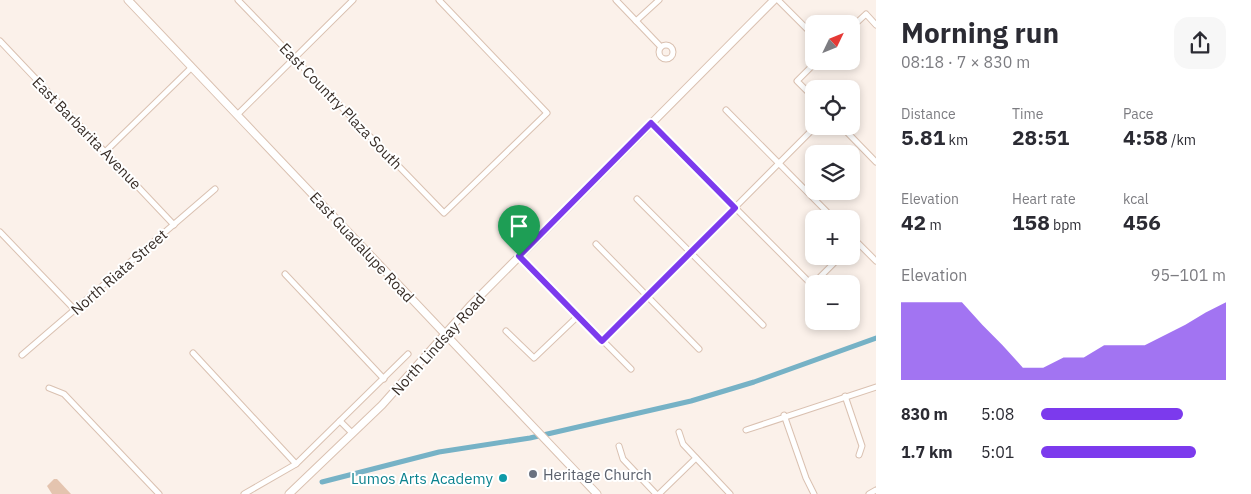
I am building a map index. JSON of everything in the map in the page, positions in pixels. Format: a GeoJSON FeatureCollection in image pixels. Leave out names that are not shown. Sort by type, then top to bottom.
{"type":"FeatureCollection","features":[{"type":"Feature","properties":{"kind":"main road","name":"East Guadalupe Road"},"geometry":{"type":"LineString","coordinates":[[128,0],[596,494]]}},
{"type":"Feature","properties":{"kind":"main road","name":"North Lindsay Road"},"geometry":{"type":"LineString","coordinates":[[289,494],[406,380],[445,334],[519,256],[774,0]]}},
{"type":"Feature","properties":{"kind":"street","name":"East Country Plaza South"},"geometry":{"type":"LineString","coordinates":[[238,0],[444,213],[547,113],[439,0]]}},
{"type":"Feature","properties":{"kind":"street"},"geometry":{"type":"LineString","coordinates":[[237,114],[353,0]]}},
{"type":"Feature","properties":{"kind":"street"},"geometry":{"type":"LineString","coordinates":[[616,0],[661,47]]}},
{"type":"Feature","properties":{"kind":"street"},"geometry":{"type":"LineString","coordinates":[[636,21],[659,0]]}},
{"type":"Feature","properties":{"kind":"street"},"geometry":{"type":"LineString","coordinates":[[778,0],[805,27]]}},
{"type":"Feature","properties":{"kind":"street"},"geometry":{"type":"LineString","coordinates":[[860,20],[866,14],[876,25]]}},
{"type":"Feature","properties":{"kind":"street","name":"East Barbarita Avenue"},"geometry":{"type":"LineString","coordinates":[[0,41],[174,225]]}},
{"type":"Feature","properties":{"kind":"street"},"geometry":{"type":"LineString","coordinates":[[105,152],[192,67]]}},
{"type":"Feature","properties":{"kind":"street"},"geometry":{"type":"LineString","coordinates":[[805,89],[797,81],[808,70]]}},
{"type":"Feature","properties":{"kind":"street"},"geometry":{"type":"LineString","coordinates":[[726,110],[825,210]]}},
{"type":"Feature","properties":{"kind":"street"},"geometry":{"type":"LineString","coordinates":[[651,123],[805,278]]}},
{"type":"Feature","properties":{"kind":"street"},"geometry":{"type":"LineString","coordinates":[[602,341],[807,135]]}},
{"type":"Feature","properties":{"kind":"street"},"geometry":{"type":"LineString","coordinates":[[850,135],[876,162]]}},
{"type":"Feature","properties":{"kind":"street","name":"North Riata Street"},"geometry":{"type":"LineString","coordinates":[[22,355],[215,189]]}},
{"type":"Feature","properties":{"kind":"street"},"geometry":{"type":"LineString","coordinates":[[637,198],[763,324]]}},
{"type":"Feature","properties":{"kind":"street"},"geometry":{"type":"LineString","coordinates":[[0,232],[75,310]]}},
{"type":"Feature","properties":{"kind":"street"},"geometry":{"type":"LineString","coordinates":[[596,244],[699,349]]}},
{"type":"Feature","properties":{"kind":"street"},"geometry":{"type":"LineString","coordinates":[[860,245],[876,261]]}},
{"type":"Feature","properties":{"kind":"street"},"geometry":{"type":"LineString","coordinates":[[519,256],[631,369]]}},
{"type":"Feature","properties":{"kind":"street"},"geometry":{"type":"LineString","coordinates":[[823,275],[833,265]]}},
{"type":"Feature","properties":{"kind":"street"},"geometry":{"type":"LineString","coordinates":[[284,274],[384,379]]}},
{"type":"Feature","properties":{"kind":"street"},"geometry":{"type":"LineString","coordinates":[[506,331],[534,358],[578,316]]}},
{"type":"Feature","properties":{"kind":"street"},"geometry":{"type":"LineString","coordinates":[[193,353],[296,464]]}},
{"type":"Feature","properties":{"kind":"street"},"geometry":{"type":"LineString","coordinates":[[244,494],[296,464],[408,354]]}},
{"type":"Feature","properties":{"kind":"street"},"geometry":{"type":"LineString","coordinates":[[746,430],[876,387]]}},
{"type":"Feature","properties":{"kind":"street"},"geometry":{"type":"LineString","coordinates":[[49,388],[64,394],[159,494]]}},
{"type":"Feature","properties":{"kind":"street"},"geometry":{"type":"LineString","coordinates":[[845,396],[862,446],[860,455]]}},
{"type":"Feature","properties":{"kind":"street"},"geometry":{"type":"LineString","coordinates":[[784,416],[806,478],[814,494]]}},
{"type":"Feature","properties":{"kind":"street"},"geometry":{"type":"LineString","coordinates":[[340,421],[352,433]]}},
{"type":"Feature","properties":{"kind":"street"},"geometry":{"type":"LineString","coordinates":[[680,432],[683,444],[730,494]]}},
{"type":"Feature","properties":{"kind":"street"},"geometry":{"type":"LineString","coordinates":[[619,446],[623,459],[658,494],[696,458]]}},
{"type":"Feature","properties":{"kind":"street"},"geometry":{"type":"LineString","coordinates":[[869,494],[876,490]]}},
{"type":"Feature","properties":{"kind":"shaded area"},"geometry":{"type":"Polygon","coordinates":[[[54,479],[57,479],[71,494],[52,494],[47,486],[54,479]]]}},
{"type":"Feature","properties":{"kind":"waterway"},"geometry":{"type":"LineString","coordinates":[[322,482],[439,452],[530,438],[691,401],[754,382],[876,338]]}},
{"type":"Feature","properties":{"kind":"place","name":"Heritage Church"},"geometry":{"type":"Point","coordinates":[533,474]}},
{"type":"Feature","properties":{"kind":"place","name":"Lumos Arts Academy"},"geometry":{"type":"Point","coordinates":[503,478]}},
{"type":"Feature","properties":{"kind":"route"},"geometry":{"type":"LineString","coordinates":[[651,123],[735,208],[602,341],[519,256],[651,123]]}}]}
